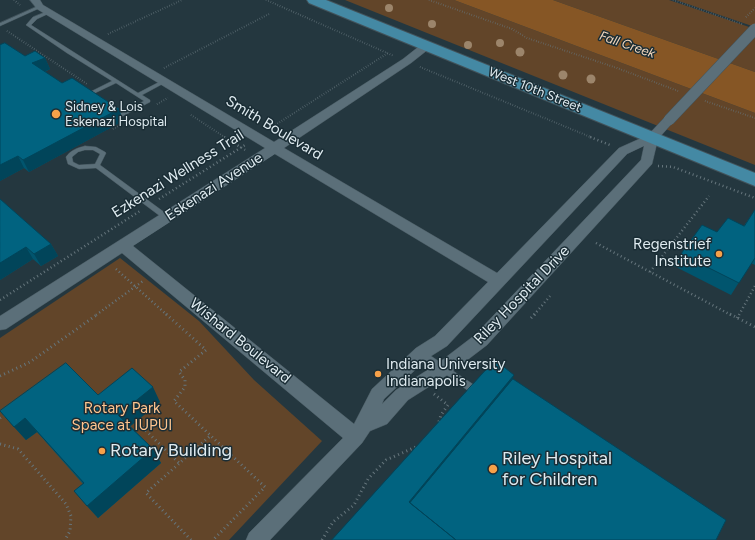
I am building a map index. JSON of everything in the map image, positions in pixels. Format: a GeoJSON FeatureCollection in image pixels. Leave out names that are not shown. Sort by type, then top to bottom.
{"type":"FeatureCollection","features":[{"type":"Feature","properties":{"kind":"main road","name":"West 10th Street"},"geometry":{"type":"LineString","coordinates":[[314,0],[755,180]]}},
{"type":"Feature","properties":{"kind":"street","name":"Smith Boulevard"},"geometry":{"type":"LineString","coordinates":[[42,7],[256,138],[499,281]]}},
{"type":"Feature","properties":{"kind":"street","name":"Riley Hospital Drive"},"geometry":{"type":"LineString","coordinates":[[360,431],[378,394],[422,354],[441,341],[623,151],[652,138],[751,27]]}},
{"type":"Feature","properties":{"kind":"street","name":"Eskenazi Avenue"},"geometry":{"type":"LineString","coordinates":[[0,324],[274,148],[407,61],[426,46]]}},
{"type":"Feature","properties":{"kind":"street","name":"Riley Hospital Drive"},"geometry":{"type":"LineString","coordinates":[[256,540],[360,431],[381,418],[402,395],[443,369],[481,340],[647,161],[652,138]]}},
{"type":"Feature","properties":{"kind":"street","name":"Wishard Boulevard"},"geometry":{"type":"LineString","coordinates":[[123,245],[360,431]]}},
{"type":"Feature","properties":{"kind":"lane"},"geometry":{"type":"LineString","coordinates":[[1,27],[42,7]]}},
{"type":"Feature","properties":{"kind":"lane"},"geometry":{"type":"LineString","coordinates":[[42,7],[35,18],[28,25],[148,101],[121,115],[109,107]]}},
{"type":"Feature","properties":{"kind":"lane"},"geometry":{"type":"LineString","coordinates":[[96,99],[90,94],[116,81]]}},
{"type":"Feature","properties":{"kind":"lane"},"geometry":{"type":"LineString","coordinates":[[138,95],[165,81]]}},
{"type":"Feature","properties":{"kind":"lane"},"geometry":{"type":"LineString","coordinates":[[97,166],[103,153],[94,148],[79,149],[69,157],[70,163],[73,166],[97,166],[166,217]]}},
{"type":"Feature","properties":{"kind":"lane"},"geometry":{"type":"LineString","coordinates":[[422,354],[477,392]]}},
{"type":"Feature","properties":{"kind":"path"},"geometry":{"type":"LineString","coordinates":[[96,40],[182,0]]}},
{"type":"Feature","properties":{"kind":"path","name":"Ezkenazi Wellness Trail"},"geometry":{"type":"LineString","coordinates":[[0,300],[388,53],[266,0]]}},
{"type":"Feature","properties":{"kind":"path"},"geometry":{"type":"LineString","coordinates":[[429,0],[486,19],[512,29],[527,38],[617,68],[683,94]]}},
{"type":"Feature","properties":{"kind":"path"},"geometry":{"type":"LineString","coordinates":[[673,0],[751,27]]}},
{"type":"Feature","properties":{"kind":"path"},"geometry":{"type":"LineString","coordinates":[[153,74],[269,14]]}},
{"type":"Feature","properties":{"kind":"path"},"geometry":{"type":"LineString","coordinates":[[1,27],[97,91]]}},
{"type":"Feature","properties":{"kind":"path"},"geometry":{"type":"LineString","coordinates":[[51,60],[69,52]]}},
{"type":"Feature","properties":{"kind":"path"},"geometry":{"type":"LineString","coordinates":[[425,68],[517,108],[610,145]]}},
{"type":"Feature","properties":{"kind":"path"},"geometry":{"type":"LineString","coordinates":[[157,105],[170,97]]}},
{"type":"Feature","properties":{"kind":"path"},"geometry":{"type":"LineString","coordinates":[[704,101],[755,118]]}},
{"type":"Feature","properties":{"kind":"path"},"geometry":{"type":"LineString","coordinates":[[672,161],[673,167]]}},
{"type":"Feature","properties":{"kind":"path"},"geometry":{"type":"LineString","coordinates":[[662,168],[673,167],[755,198]]}},
{"type":"Feature","properties":{"kind":"path"},"geometry":{"type":"LineString","coordinates":[[650,272],[709,196]]}},
{"type":"Feature","properties":{"kind":"path"},"geometry":{"type":"LineString","coordinates":[[596,244],[650,272],[664,281],[755,327]]}},
{"type":"Feature","properties":{"kind":"path"},"geometry":{"type":"LineString","coordinates":[[116,269],[206,350],[179,372],[185,378],[186,386],[185,391],[174,401],[265,487],[213,540]]}},
{"type":"Feature","properties":{"kind":"path"},"geometry":{"type":"LineString","coordinates":[[0,376],[30,362],[156,272]]}},
{"type":"Feature","properties":{"kind":"path"},"geometry":{"type":"LineString","coordinates":[[737,318],[755,286]]}},
{"type":"Feature","properties":{"kind":"path"},"geometry":{"type":"LineString","coordinates":[[531,318],[550,296]]}},
{"type":"Feature","properties":{"kind":"path"},"geometry":{"type":"LineString","coordinates":[[433,394],[448,405],[441,415],[437,427]]}},
{"type":"Feature","properties":{"kind":"path"},"geometry":{"type":"LineString","coordinates":[[0,418],[13,409]]}},
{"type":"Feature","properties":{"kind":"path"},"geometry":{"type":"LineString","coordinates":[[136,422],[179,463]]}},
{"type":"Feature","properties":{"kind":"path"},"geometry":{"type":"LineString","coordinates":[[191,540],[146,493],[210,436]]}},
{"type":"Feature","properties":{"kind":"path"},"geometry":{"type":"LineString","coordinates":[[0,444],[18,450],[66,504],[71,516],[70,530],[65,540]]}},
{"type":"Feature","properties":{"kind":"path"},"geometry":{"type":"LineString","coordinates":[[322,540],[333,522],[354,505],[368,479],[386,460],[422,444]]}},
{"type":"Feature","properties":{"kind":"green space"},"geometry":{"type":"Polygon","coordinates":[[[345,0],[454,0],[755,113],[755,165],[345,0]]]}},
{"type":"Feature","properties":{"kind":"green space"},"geometry":{"type":"Polygon","coordinates":[[[553,0],[669,0],[755,29],[755,72],[553,0]]]}},
{"type":"Feature","properties":{"kind":"green space"},"geometry":{"type":"Polygon","coordinates":[[[676,0],[755,0],[755,27],[676,0]]]}},
{"type":"Feature","properties":{"kind":"green space","name":"Rotary Park Space at IUPUI"},"geometry":{"type":"Polygon","coordinates":[[[120,258],[199,321],[254,380],[322,441],[229,540],[0,540],[0,338],[120,258]]]}},
{"type":"Feature","properties":{"kind":"water","name":"Fall Creek"},"geometry":{"type":"Polygon","coordinates":[[[454,0],[553,0],[755,72],[755,113],[454,0]]]}},
{"type":"Feature","properties":{"kind":"building","name":"Sidney & Lois Eskenazi Hospital"},"geometry":{"type":"Polygon","coordinates":[[[5,43],[25,56],[35,51],[45,58],[32,63],[62,83],[72,78],[119,109],[23,160],[18,156],[0,165],[0,45],[5,43]]]}},
{"type":"Feature","properties":{"kind":"building"},"geometry":{"type":"Polygon","coordinates":[[[0,199],[51,244],[34,254],[26,247],[0,263],[0,199]]]}},
{"type":"Feature","properties":{"kind":"building","name":"Regenstrief Institute"},"geometry":{"type":"Polygon","coordinates":[[[755,210],[755,258],[739,283],[681,254],[702,225],[717,232],[728,218],[744,226],[755,210]]]}},
{"type":"Feature","properties":{"kind":"building","name":"Riley Hospital for Children"},"geometry":{"type":"Polygon","coordinates":[[[495,360],[514,375],[409,502],[456,540],[332,540],[495,360]]]}},
{"type":"Feature","properties":{"kind":"building","name":"Rotary Building"},"geometry":{"type":"Polygon","coordinates":[[[66,363],[98,395],[132,368],[153,387],[118,415],[153,449],[87,506],[74,491],[84,483],[25,418],[14,427],[0,411],[66,363]]]}},
{"type":"Feature","properties":{"kind":"building","name":"Riley Hospital for Children"},"geometry":{"type":"Polygon","coordinates":[[[513,379],[726,520],[716,540],[456,540],[410,503],[513,379]]]}},
{"type":"Feature","properties":{"kind":"place","name":"Sidney & Lois Eskenazi Hospital"},"geometry":{"type":"Point","coordinates":[56,114]}},
{"type":"Feature","properties":{"kind":"place","name":"Regenstrief Institute"},"geometry":{"type":"Point","coordinates":[719,254]}},
{"type":"Feature","properties":{"kind":"place","name":"Indiana University Indianapolis"},"geometry":{"type":"Point","coordinates":[378,374]}},
{"type":"Feature","properties":{"kind":"place","name":"Rotary Building"},"geometry":{"type":"Point","coordinates":[102,451]}},
{"type":"Feature","properties":{"kind":"place","name":"Riley Hospital for Children"},"geometry":{"type":"Point","coordinates":[493,469]}}]}
